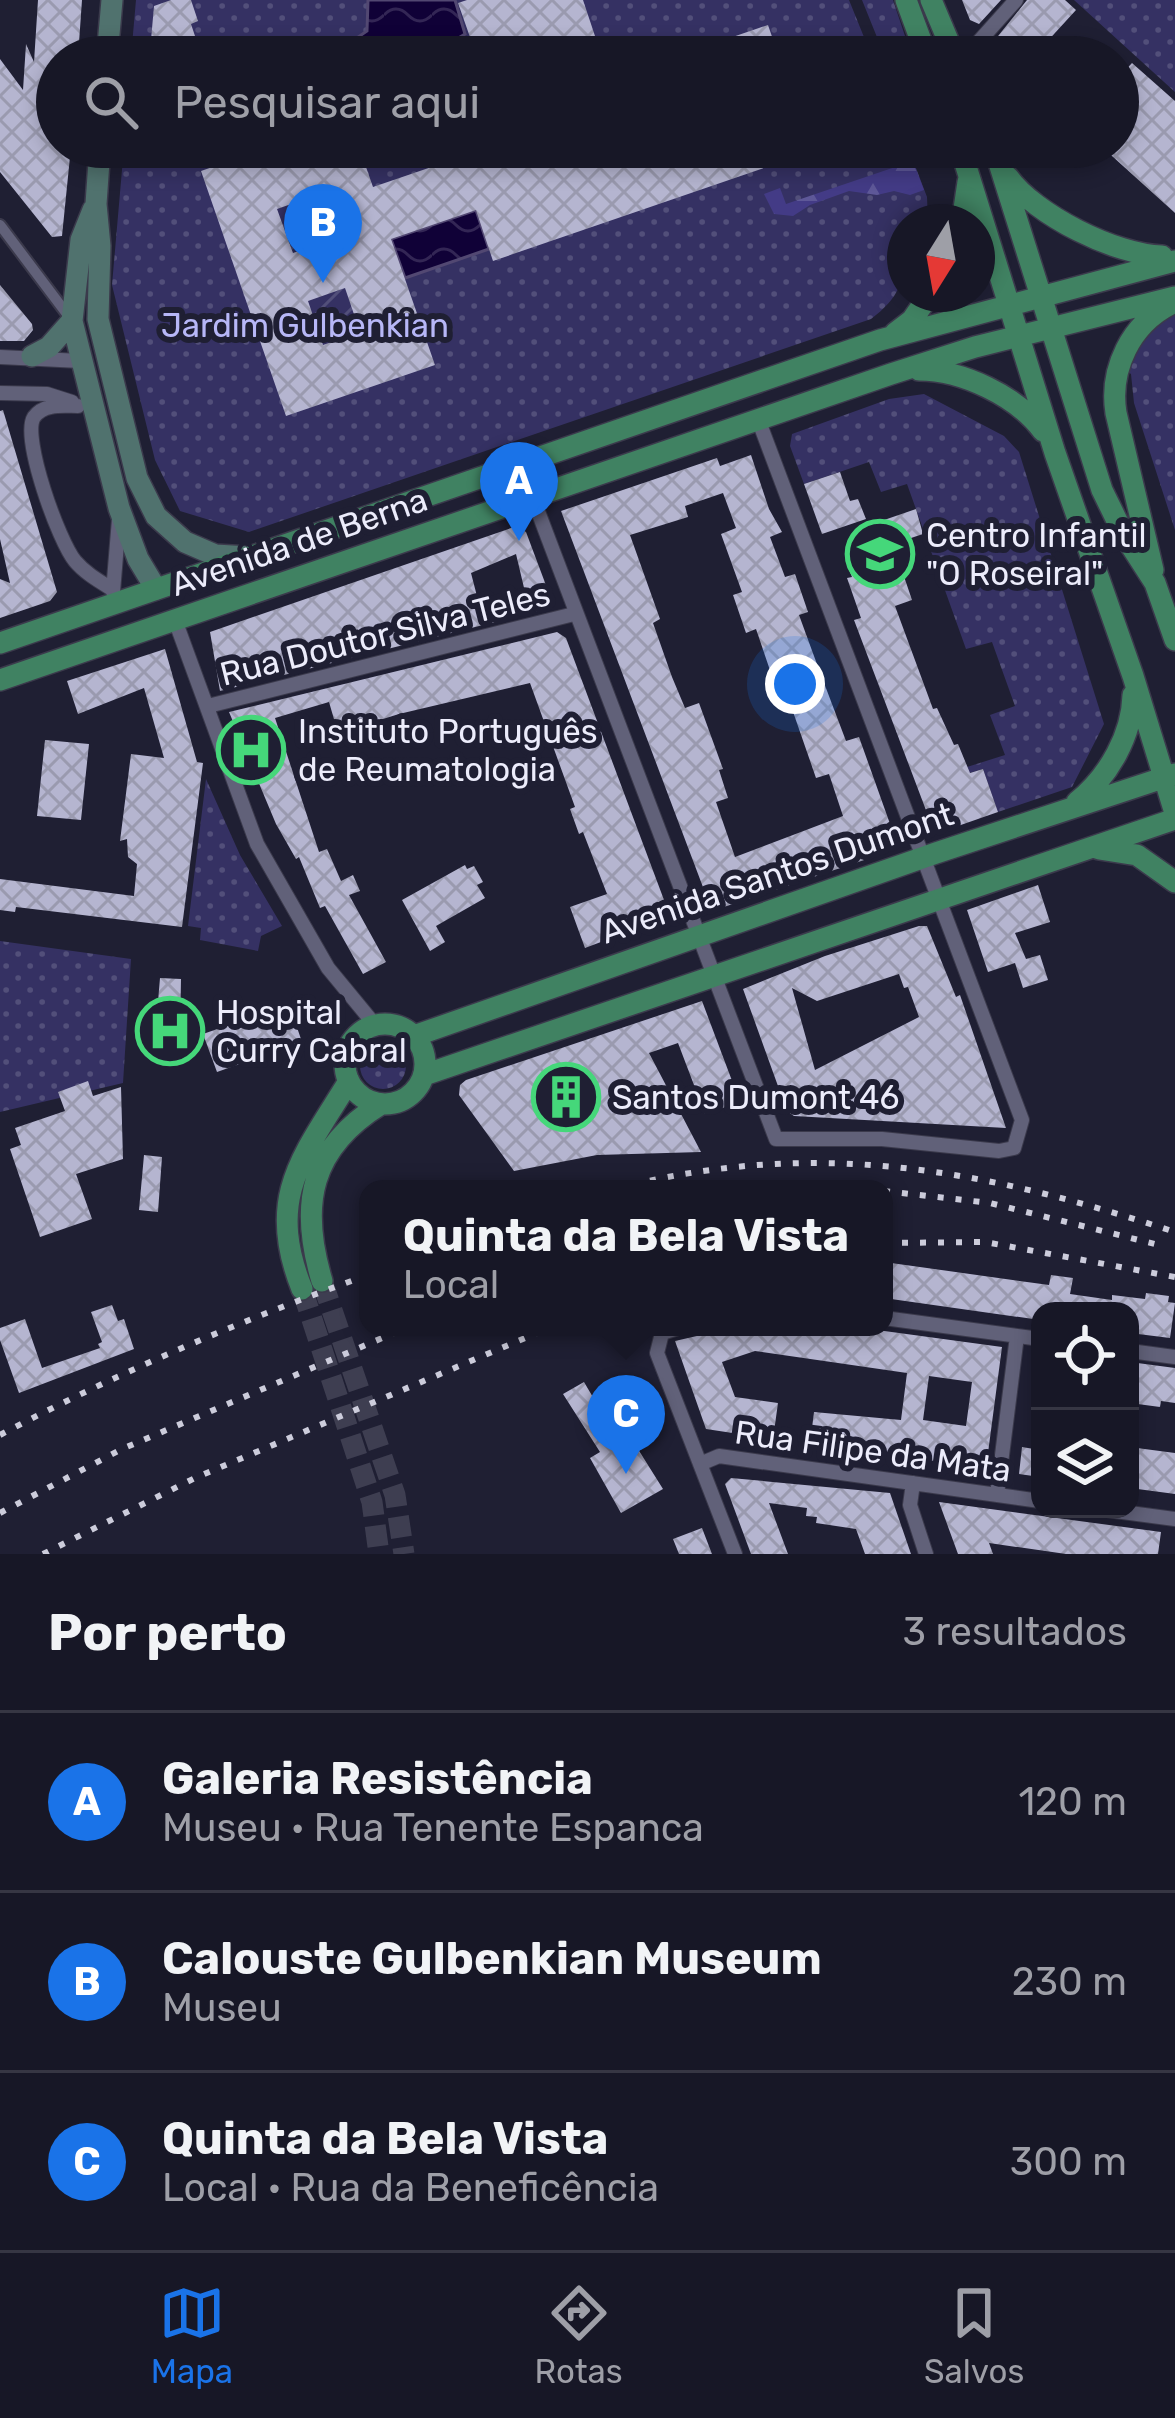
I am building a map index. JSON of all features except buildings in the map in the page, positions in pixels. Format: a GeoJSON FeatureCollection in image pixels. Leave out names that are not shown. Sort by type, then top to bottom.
{"type":"FeatureCollection","features":[{"type":"Feature","properties":{"kind":"main road"},"geometry":{"type":"LineString","coordinates":[[109,36],[112,0]]}},
{"type":"Feature","properties":{"kind":"main road"},"geometry":{"type":"LineString","coordinates":[[906,0],[919,36]]}},
{"type":"Feature","properties":{"kind":"main road"},"geometry":{"type":"LineString","coordinates":[[931,0],[946,36]]}},
{"type":"Feature","properties":{"kind":"main road"},"geometry":{"type":"LineString","coordinates":[[99,168],[98,319],[137,478],[156,516],[197,548],[215,555],[250,557]]}},
{"type":"Feature","properties":{"kind":"main road"},"geometry":{"type":"LineString","coordinates":[[1001,168],[1102,490],[1155,583]]}},
{"type":"Feature","properties":{"kind":"main road"},"geometry":{"type":"LineString","coordinates":[[1005,168],[1023,195],[1066,221],[1127,252],[1175,258]]}},
{"type":"Feature","properties":{"kind":"main road"},"geometry":{"type":"LineString","coordinates":[[964,204],[968,170]]}},
{"type":"Feature","properties":{"kind":"main road"},"geometry":{"type":"LineString","coordinates":[[424,1075],[1175,816],[1170,776],[1055,453],[968,170]]}},
{"type":"Feature","properties":{"kind":"main road"},"geometry":{"type":"LineString","coordinates":[[96,204],[81,240],[72,321],[119,508],[138,559],[175,620]]}},
{"type":"Feature","properties":{"kind":"main road","name":"Avenida de Berna"},"geometry":{"type":"LineString","coordinates":[[0,643],[115,596],[156,589],[880,340],[1175,258]]}},
{"type":"Feature","properties":{"kind":"main road"},"geometry":{"type":"LineString","coordinates":[[1175,299],[1135,336],[1119,362],[1113,387],[1155,583],[1175,640]]}},
{"type":"Feature","properties":{"kind":"main road","name":"Avenida de Berna"},"geometry":{"type":"LineString","coordinates":[[0,680],[891,374],[1019,335],[1175,299]]}},
{"type":"Feature","properties":{"kind":"main road"},"geometry":{"type":"LineString","coordinates":[[880,340],[918,312]]}},
{"type":"Feature","properties":{"kind":"main road"},"geometry":{"type":"LineString","coordinates":[[32,356],[49,346],[72,321]]}},
{"type":"Feature","properties":{"kind":"main road"},"geometry":{"type":"LineString","coordinates":[[80,362],[102,376],[115,395]]}},
{"type":"Feature","properties":{"kind":"main road"},"geometry":{"type":"LineString","coordinates":[[891,374],[946,372],[996,394],[1029,414],[1055,453]]}},
{"type":"Feature","properties":{"kind":"main road"},"geometry":{"type":"LineString","coordinates":[[1072,806],[1096,784],[1129,728],[1133,676]]}},
{"type":"Feature","properties":{"kind":"main road","name":"Avenida Santos Dumont"},"geometry":{"type":"LineString","coordinates":[[413,1036],[923,857],[1170,776]]}},
{"type":"Feature","properties":{"kind":"main road"},"geometry":{"type":"LineString","coordinates":[[1086,850],[1106,848],[1137,855],[1175,882]]}},
{"type":"Feature","properties":{"kind":"main road"},"geometry":{"type":"LineString","coordinates":[[349,1081],[300,1156],[289,1187],[287,1246],[312,1285],[309,1222],[315,1182],[343,1134],[381,1104],[408,1097],[424,1075],[425,1061],[413,1036],[388,1024],[362,1031],[346,1054],[349,1081],[368,1100],[381,1104]]}},
{"type":"Feature","properties":{"kind":"street"},"geometry":{"type":"LineString","coordinates":[[983,36],[1016,0]]}},
{"type":"Feature","properties":{"kind":"street"},"geometry":{"type":"LineString","coordinates":[[0,225],[72,321]]}},
{"type":"Feature","properties":{"kind":"street"},"geometry":{"type":"LineString","coordinates":[[0,357],[80,362]]}},
{"type":"Feature","properties":{"kind":"street"},"geometry":{"type":"LineString","coordinates":[[0,393],[56,395],[78,406],[96,426]]}},
{"type":"Feature","properties":{"kind":"street"},"geometry":{"type":"LineString","coordinates":[[78,406],[40,411],[33,418],[31,436],[52,513],[69,553],[115,596]]}},
{"type":"Feature","properties":{"kind":"street"},"geometry":{"type":"LineString","coordinates":[[520,464],[776,1139],[882,1139],[999,1151],[1014,1148],[1022,1120],[758,419]]}},
{"type":"Feature","properties":{"kind":"street"},"geometry":{"type":"LineString","coordinates":[[115,596],[119,508]]}},
{"type":"Feature","properties":{"kind":"street","name":"Rua Doutor Silva Teles"},"geometry":{"type":"LineString","coordinates":[[208,706],[574,614]]}},
{"type":"Feature","properties":{"kind":"street"},"geometry":{"type":"LineString","coordinates":[[175,620],[257,844],[328,968],[375,1025]]}},
{"type":"Feature","properties":{"kind":"street"},"geometry":{"type":"LineString","coordinates":[[893,1319],[1031,1338]]}},
{"type":"Feature","properties":{"kind":"street"},"geometry":{"type":"LineString","coordinates":[[659,1336],[657,1354],[735,1554]]}},
{"type":"Feature","properties":{"kind":"street"},"geometry":{"type":"LineString","coordinates":[[998,1495],[1017,1336]]}},
{"type":"Feature","properties":{"kind":"street"},"geometry":{"type":"LineString","coordinates":[[1139,1352],[1175,1357]]}},
{"type":"Feature","properties":{"kind":"street","name":"Rua Filipe da Mata"},"geometry":{"type":"LineString","coordinates":[[700,1464],[718,1456],[1031,1500]]}},
{"type":"Feature","properties":{"kind":"street"},"geometry":{"type":"LineString","coordinates":[[913,1483],[910,1505],[926,1554]]}},
{"type":"Feature","properties":{"kind":"street"},"geometry":{"type":"LineString","coordinates":[[1139,1514],[1175,1519]]}},
{"type":"Feature","properties":{"kind":"green space"},"geometry":{"type":"Polygon","coordinates":[[[136,0],[849,0],[864,36],[133,36],[136,0]]]}},
{"type":"Feature","properties":{"kind":"green space"},"geometry":{"type":"Polygon","coordinates":[[[862,0],[893,0],[905,36],[877,36],[862,0]]]}},
{"type":"Feature","properties":{"kind":"green space"},"geometry":{"type":"Polygon","coordinates":[[[1074,0],[1175,0],[1175,92],[1139,59],[1139,36],[1114,36],[1074,0]]]}},
{"type":"Feature","properties":{"kind":"green space","name":"Jardim Gulbenkian"},"geometry":{"type":"Polygon","coordinates":[[[122,168],[916,168],[927,197],[927,204],[887,204],[887,305],[871,319],[249,532],[180,511],[155,460],[112,285],[122,168]]]}},
{"type":"Feature","properties":{"kind":"green space"},"geometry":{"type":"Polygon","coordinates":[[[892,168],[916,168],[924,190],[910,195],[849,191],[793,216],[774,214],[764,194],[780,188],[786,204],[892,168]]]}},
{"type":"Feature","properties":{"kind":"green space"},"geometry":{"type":"Polygon","coordinates":[[[314,196],[329,240],[293,253],[277,209],[314,196]]]}},
{"type":"Feature","properties":{"kind":"green space"},"geometry":{"type":"Polygon","coordinates":[[[345,288],[360,332],[323,345],[308,301],[345,288]]]}},
{"type":"Feature","properties":{"kind":"green space"},"geometry":{"type":"Polygon","coordinates":[[[1175,312],[1175,530],[1134,403],[1131,374],[1124,369],[1154,326],[1175,312]]]}},
{"type":"Feature","properties":{"kind":"green space"},"geometry":{"type":"Polygon","coordinates":[[[924,394],[1004,436],[1019,452],[1104,724],[1072,787],[998,812],[983,769],[969,773],[967,767],[1005,755],[990,715],[1015,706],[992,642],[966,649],[907,484],[881,492],[869,462],[804,484],[790,446],[792,434],[889,399],[924,394]]]}},
{"type":"Feature","properties":{"kind":"green space"},"geometry":{"type":"Polygon","coordinates":[[[206,779],[240,855],[282,926],[261,936],[258,951],[200,940],[201,928],[188,926],[206,779]]]}},
{"type":"Feature","properties":{"kind":"green space"},"geometry":{"type":"Polygon","coordinates":[[[0,941],[131,959],[123,1083],[0,1112],[0,941]]]}},
{"type":"Feature","properties":{"kind":"green space"},"geometry":{"type":"Polygon","coordinates":[[[383,1043],[399,1050],[406,1066],[399,1082],[383,1089],[367,1082],[360,1066],[367,1050],[383,1043]]]}},
{"type":"Feature","properties":{"kind":"water"},"geometry":{"type":"Polygon","coordinates":[[[368,0],[455,0],[465,34],[360,36],[367,31],[368,0]]]}},
{"type":"Feature","properties":{"kind":"water"},"geometry":{"type":"Polygon","coordinates":[[[476,210],[489,249],[405,278],[391,239],[476,210]]]}},
{"type":"Feature","properties":{"kind":"tunnel"},"geometry":{"type":"LineString","coordinates":[[322,1281],[395,1495],[404,1554]]}},
{"type":"Feature","properties":{"kind":"tunnel"},"geometry":{"type":"LineString","coordinates":[[302,1289],[372,1502],[379,1554]]}},
{"type":"Feature","properties":{"kind":"railway"},"geometry":{"type":"LineString","coordinates":[[656,1180],[759,1165],[898,1167],[1034,1191],[1175,1232]]}},
{"type":"Feature","properties":{"kind":"railway"},"geometry":{"type":"LineString","coordinates":[[893,1192],[990,1203],[1163,1246]]}},
{"type":"Feature","properties":{"kind":"railway"},"geometry":{"type":"LineString","coordinates":[[893,1243],[985,1242],[1175,1277]]}},
{"type":"Feature","properties":{"kind":"railway"},"geometry":{"type":"LineString","coordinates":[[0,1435],[181,1348],[359,1278]]}},
{"type":"Feature","properties":{"kind":"railway"},"geometry":{"type":"LineString","coordinates":[[0,1513],[122,1449],[387,1336]]}},
{"type":"Feature","properties":{"kind":"railway"},"geometry":{"type":"LineString","coordinates":[[43,1554],[195,1478],[530,1336]]}},
{"type":"Feature","properties":{"kind":"place","name":"Calouste Gulbenkian Museum"},"geometry":{"type":"Point","coordinates":[323,283]}},
{"type":"Feature","properties":{"kind":"place","name":"Galeria Resistência"},"geometry":{"type":"Point","coordinates":[519,541]}},
{"type":"Feature","properties":{"kind":"place","name":"Centro Infantil \"O Roseiral\""},"geometry":{"type":"Point","coordinates":[880,554]}},
{"type":"Feature","properties":{"kind":"place","name":"Instituto Português de Reumatologia"},"geometry":{"type":"Point","coordinates":[251,750]}},
{"type":"Feature","properties":{"kind":"place","name":"Hospital Curry Cabral"},"geometry":{"type":"Point","coordinates":[170,1031]}},
{"type":"Feature","properties":{"kind":"place","name":"Santos Dumont 46"},"geometry":{"type":"Point","coordinates":[566,1097]}},
{"type":"Feature","properties":{"kind":"place","name":"Quinta da Bela Vista"},"geometry":{"type":"Point","coordinates":[626,1474]}}]}
